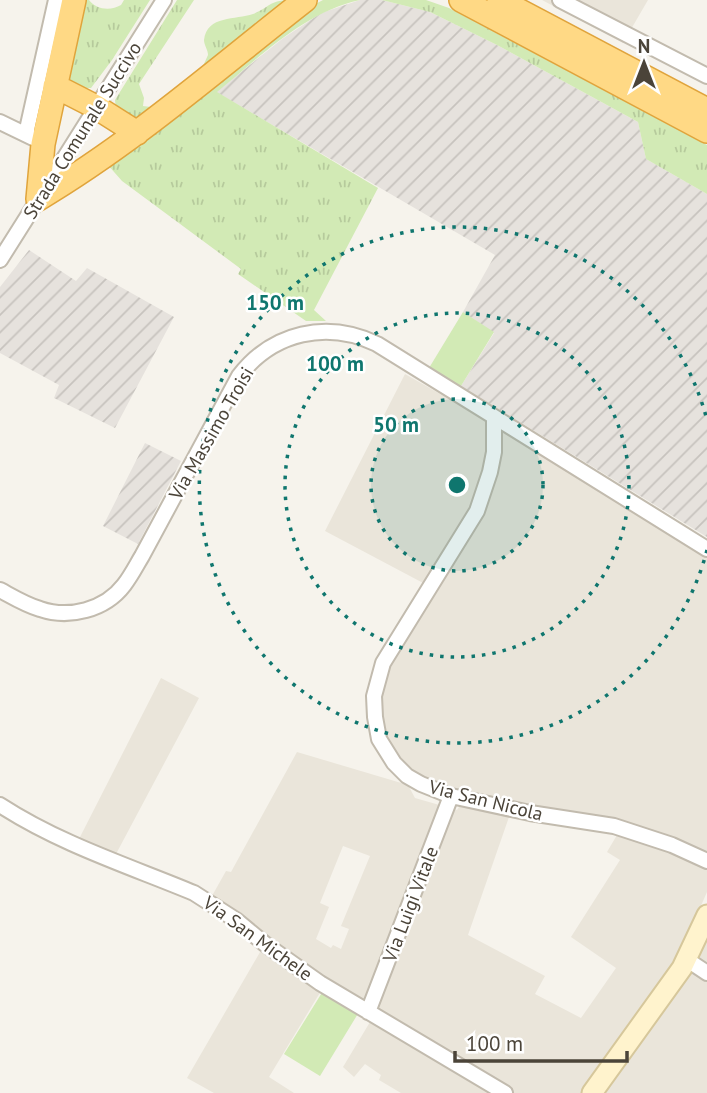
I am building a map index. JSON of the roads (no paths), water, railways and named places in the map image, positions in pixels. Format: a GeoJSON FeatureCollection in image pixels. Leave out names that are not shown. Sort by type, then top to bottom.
{"type":"FeatureCollection","features":[{"type":"Feature","properties":{"kind":"highway"},"geometry":{"type":"LineString","coordinates":[[74,0],[55,86],[35,139],[38,198],[80,174],[137,133],[305,0]]}},
{"type":"Feature","properties":{"kind":"highway"},"geometry":{"type":"LineString","coordinates":[[443,0],[501,5],[707,131]]}},
{"type":"Feature","properties":{"kind":"highway"},"geometry":{"type":"LineString","coordinates":[[461,0],[501,5],[707,110]]}},
{"type":"Feature","properties":{"kind":"highway"},"geometry":{"type":"LineString","coordinates":[[55,86],[96,107],[137,133]]}},
{"type":"Feature","properties":{"kind":"main road"},"geometry":{"type":"LineString","coordinates":[[592,1093],[686,959],[707,915]]}},
{"type":"Feature","properties":{"kind":"street"},"geometry":{"type":"LineString","coordinates":[[0,122],[35,139],[55,0]]}},
{"type":"Feature","properties":{"kind":"street","name":"Strada Comunale Succivo"},"geometry":{"type":"LineString","coordinates":[[0,260],[164,0]]}},
{"type":"Feature","properties":{"kind":"street"},"geometry":{"type":"LineString","coordinates":[[560,0],[707,76]]}},
{"type":"Feature","properties":{"kind":"street","name":"Via Massimo Troisi"},"geometry":{"type":"LineString","coordinates":[[0,590],[29,605],[57,613],[84,611],[110,599],[124,585],[142,556],[249,362],[293,336],[327,331],[361,337],[391,353],[707,549]]}},
{"type":"Feature","properties":{"kind":"street","name":"Via San Nicola"},"geometry":{"type":"LineString","coordinates":[[494,417],[494,452],[477,511],[383,663],[374,696],[379,739],[394,763],[407,776],[451,796],[530,813],[614,826],[672,845],[707,862]]}},
{"type":"Feature","properties":{"kind":"street","name":"Via Luigi Vitale"},"geometry":{"type":"LineString","coordinates":[[368,1012],[451,796]]}},
{"type":"Feature","properties":{"kind":"street","name":"Via San Michele"},"geometry":{"type":"LineString","coordinates":[[0,805],[26,822],[60,838],[212,903],[320,983],[505,1093]]}},
{"type":"Feature","properties":{"kind":"street"},"geometry":{"type":"LineString","coordinates":[[686,959],[707,973]]}}]}
